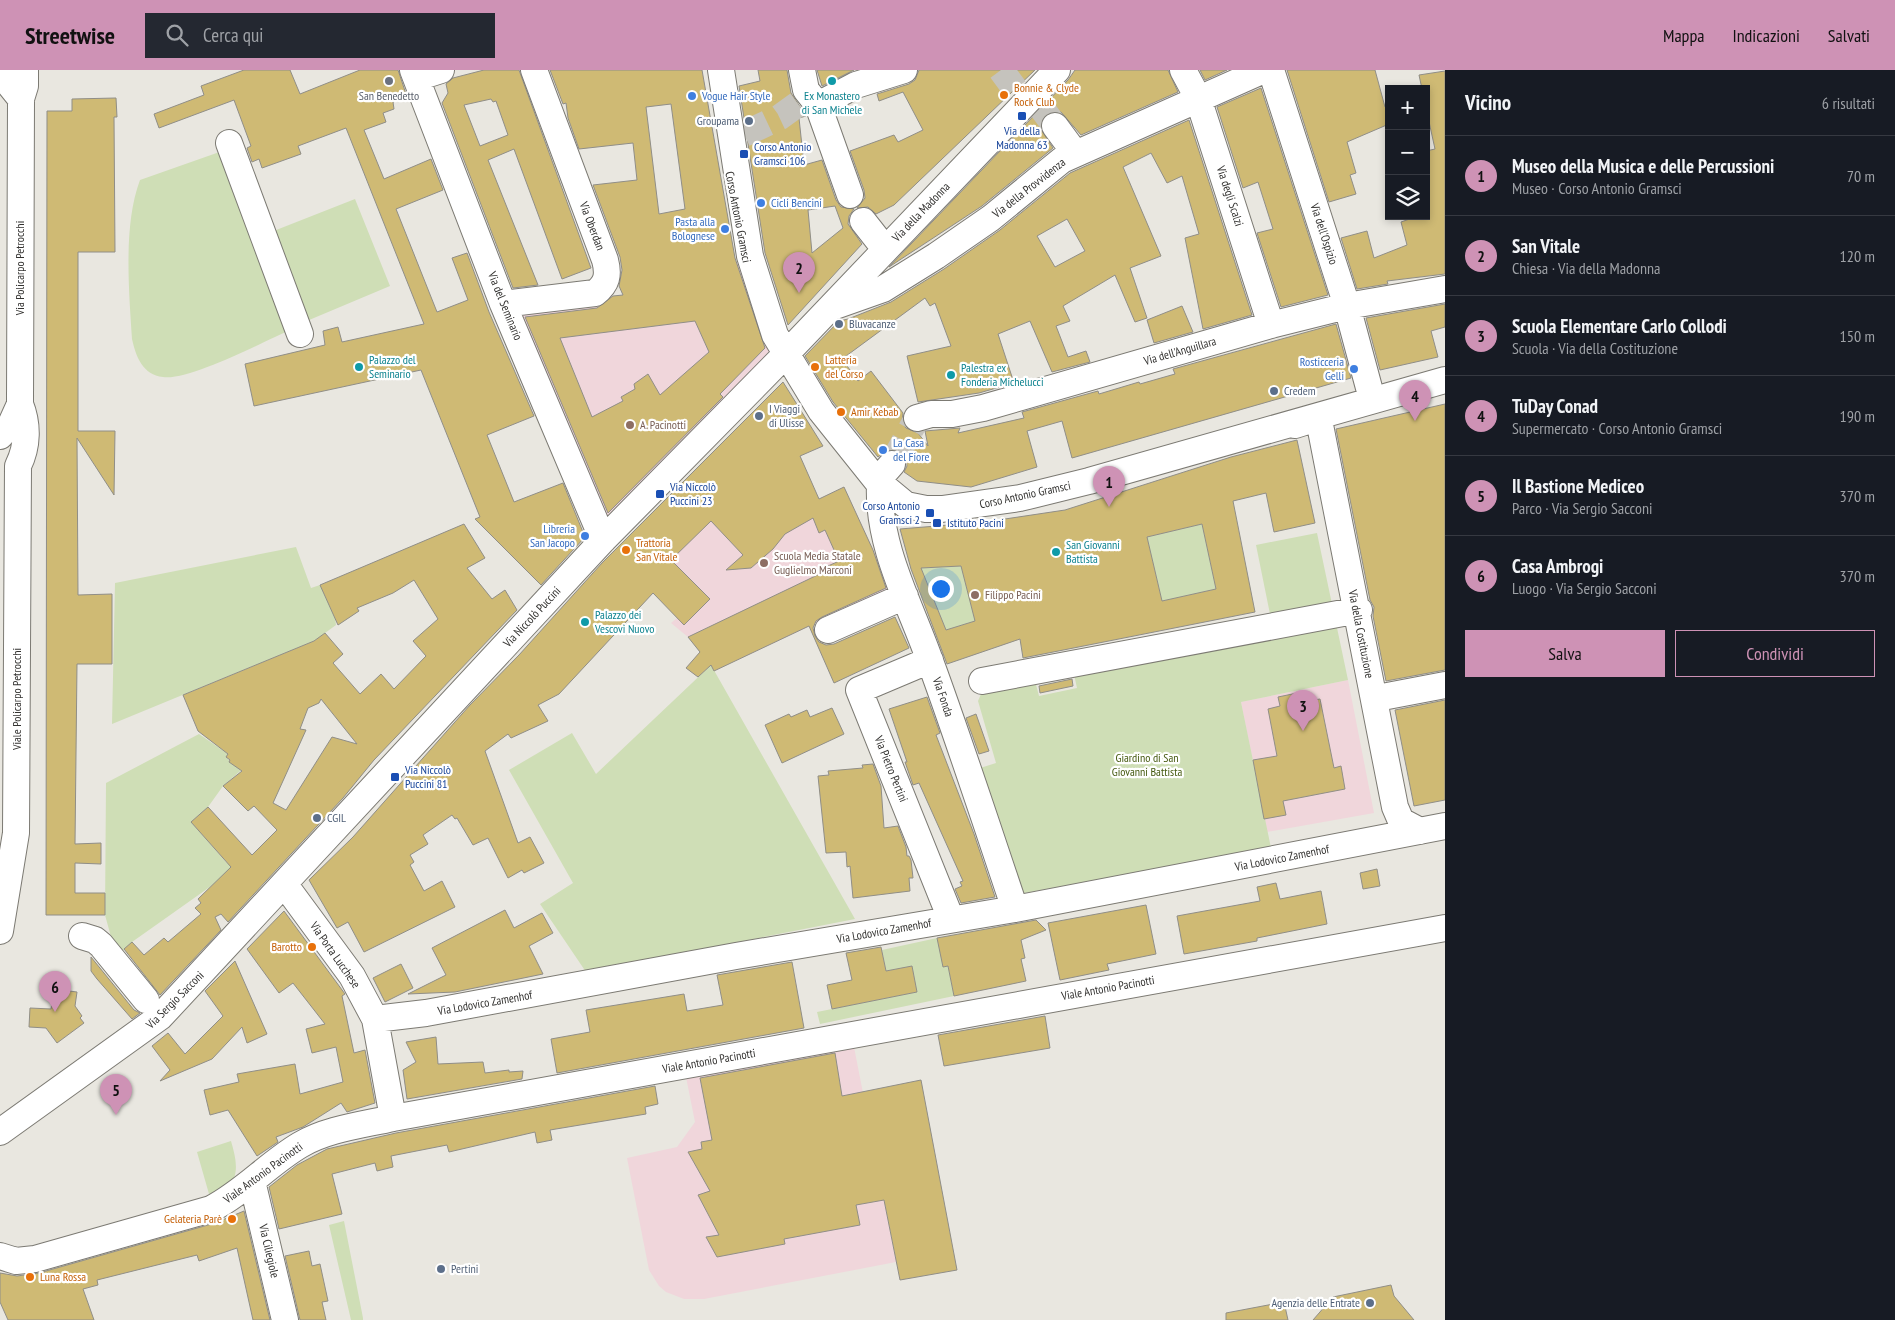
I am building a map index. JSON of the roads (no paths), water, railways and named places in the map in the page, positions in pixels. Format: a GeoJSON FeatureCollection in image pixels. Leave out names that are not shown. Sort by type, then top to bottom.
{"type":"FeatureCollection","features":[{"type":"Feature","properties":{"kind":"street"},"geometry":{"type":"LineString","coordinates":[[414,74],[441,70]]}},
{"type":"Feature","properties":{"kind":"street","name":"Via Oberdan"},"geometry":{"type":"LineString","coordinates":[[503,304],[595,293],[604,285],[608,274],[605,260],[534,70]]}},
{"type":"Feature","properties":{"kind":"street","name":"Corso Antonio Gramsci"},"geometry":{"type":"LineString","coordinates":[[713,70],[737,220],[749,272],[770,340],[785,355]]}},
{"type":"Feature","properties":{"kind":"street","name":"Corso Antonio Gramsci"},"geometry":{"type":"LineString","coordinates":[[720,70],[737,136],[754,272],[775,335],[810,396],[898,500],[915,508],[942,509],[1001,502],[1089,481],[1324,419],[1372,399],[1445,380]]}},
{"type":"Feature","properties":{"kind":"street"},"geometry":{"type":"LineString","coordinates":[[850,195],[806,92],[856,85],[904,70]]}},
{"type":"Feature","properties":{"kind":"street","name":"Via della Madonna"},"geometry":{"type":"LineString","coordinates":[[785,355],[885,249],[1034,104],[1057,70]]}},
{"type":"Feature","properties":{"kind":"street","name":"Via degli Scalzi"},"geometry":{"type":"LineString","coordinates":[[1183,70],[1198,98],[1271,325]]}},
{"type":"Feature","properties":{"kind":"street","name":"Via della Provvidenza"},"geometry":{"type":"LineString","coordinates":[[831,307],[884,290],[969,234],[1048,170],[1076,153],[1264,70]]}},
{"type":"Feature","properties":{"kind":"street","name":"Via dell'Ospizio"},"geometry":{"type":"LineString","coordinates":[[1272,70],[1347,306],[1372,399]]}},
{"type":"Feature","properties":{"kind":"street","name":"Via Policarpo Petrocchi"},"geometry":{"type":"LineString","coordinates":[[15,72],[25,86],[21,99],[20,404],[25,418],[25,445],[18,466]]}},
{"type":"Feature","properties":{"kind":"street","name":"Via del Seminario"},"geometry":{"type":"LineString","coordinates":[[414,74],[503,304],[603,540]]}},
{"type":"Feature","properties":{"kind":"street"},"geometry":{"type":"LineString","coordinates":[[1034,104],[1076,153]]}},
{"type":"Feature","properties":{"kind":"street"},"geometry":{"type":"LineString","coordinates":[[229,143],[300,334]]}},
{"type":"Feature","properties":{"kind":"street"},"geometry":{"type":"LineString","coordinates":[[863,221],[885,249]]}},
{"type":"Feature","properties":{"kind":"street","name":"Via dell'Anguillara"},"geometry":{"type":"LineString","coordinates":[[917,418],[931,414],[952,414],[983,408],[1271,325],[1347,306],[1445,289]]}},
{"type":"Feature","properties":{"kind":"street","name":"Via Niccolò Puccini"},"geometry":{"type":"LineString","coordinates":[[285,885],[603,540],[785,355]]}},
{"type":"Feature","properties":{"kind":"street"},"geometry":{"type":"LineString","coordinates":[[18,466],[0,438],[11,424],[20,404]]}},
{"type":"Feature","properties":{"kind":"street","name":"Via della Costituzione"},"geometry":{"type":"LineString","coordinates":[[1324,419],[1395,807],[1400,821],[1430,829]]}},
{"type":"Feature","properties":{"kind":"street","name":"Viale Policarpo Petrocchi"},"geometry":{"type":"LineString","coordinates":[[0,931],[16,833],[8,772],[18,466]]}},
{"type":"Feature","properties":{"kind":"street","name":"Via Fonda"},"geometry":{"type":"LineString","coordinates":[[882,480],[882,525],[887,547],[930,660],[1015,909]]}},
{"type":"Feature","properties":{"kind":"street"},"geometry":{"type":"LineString","coordinates":[[828,630],[905,596]]}},
{"type":"Feature","properties":{"kind":"street"},"geometry":{"type":"LineString","coordinates":[[982,681],[1358,611]]}},
{"type":"Feature","properties":{"kind":"street","name":"Via della Costituzione"},"geometry":{"type":"LineString","coordinates":[[1358,611],[1398,807],[1401,815],[1408,821],[1430,829]]}},
{"type":"Feature","properties":{"kind":"street","name":"Via Pietro Pertini"},"geometry":{"type":"LineString","coordinates":[[930,660],[859,690],[951,919]]}},
{"type":"Feature","properties":{"kind":"street"},"geometry":{"type":"LineString","coordinates":[[1377,698],[1445,685]]}},
{"type":"Feature","properties":{"kind":"street","name":"Via Lodovico Zamenhof"},"geometry":{"type":"LineString","coordinates":[[375,1019],[426,1013],[1015,909],[1430,829]]}},
{"type":"Feature","properties":{"kind":"street","name":"Via Porta Lucchese"},"geometry":{"type":"LineString","coordinates":[[285,885],[352,976],[375,1019],[393,1118]]}},
{"type":"Feature","properties":{"kind":"street","name":"Via Sergio Sacconi"},"geometry":{"type":"LineString","coordinates":[[0,1132],[154,1023],[285,885]]}},
{"type":"Feature","properties":{"kind":"street","name":"Viale Antonio Pacinotti"},"geometry":{"type":"LineString","coordinates":[[0,1256],[16,1261],[35,1259],[194,1214],[220,1204],[291,1151],[310,1140],[393,1118],[1445,928]]}},
{"type":"Feature","properties":{"kind":"street"},"geometry":{"type":"LineString","coordinates":[[82,936],[95,940],[101,945],[146,1000]]}},
{"type":"Feature","properties":{"kind":"street","name":"Via Ciliegiole"},"geometry":{"type":"LineString","coordinates":[[252,1181],[285,1320]]}},
{"type":"Feature","properties":{"kind":"tunnel"},"geometry":{"type":"LineString","coordinates":[[1001,70],[1015,89]]}},
{"type":"Feature","properties":{"kind":"tunnel"},"geometry":{"type":"LineString","coordinates":[[744,134],[780,117],[798,104]]}},
{"type":"Feature","properties":{"kind":"tunnel"},"geometry":{"type":"LineString","coordinates":[[1040,106],[1055,126]]}},
{"type":"Feature","properties":{"kind":"tunnel"},"geometry":{"type":"LineString","coordinates":[[892,464],[917,418]]}},
{"type":"Feature","properties":{"kind":"place","name":"San Benedetto"},"geometry":{"type":"Point","coordinates":[389,81]}},
{"type":"Feature","properties":{"kind":"place","name":"Ex Monastero di San Michele"},"geometry":{"type":"Point","coordinates":[832,81]}},
{"type":"Feature","properties":{"kind":"place","name":"Bonnie & Clyde Rock Club"},"geometry":{"type":"Point","coordinates":[1004,95]}},
{"type":"Feature","properties":{"kind":"place","name":"Vogue Hair Style"},"geometry":{"type":"Point","coordinates":[692,96]}},
{"type":"Feature","properties":{"kind":"place","name":"Via della Madonna 63"},"geometry":{"type":"Point","coordinates":[1022,116]}},
{"type":"Feature","properties":{"kind":"place","name":"Groupama"},"geometry":{"type":"Point","coordinates":[749,121]}},
{"type":"Feature","properties":{"kind":"place","name":"Corso Antonio Gramsci 106"},"geometry":{"type":"Point","coordinates":[744,154]}},
{"type":"Feature","properties":{"kind":"place","name":"Cicli Bencini"},"geometry":{"type":"Point","coordinates":[761,203]}},
{"type":"Feature","properties":{"kind":"place","name":"Pasta alla Bolognese"},"geometry":{"type":"Point","coordinates":[725,229]}},
{"type":"Feature","properties":{"kind":"place","name":"San Vitale"},"geometry":{"type":"Point","coordinates":[799,293]}},
{"type":"Feature","properties":{"kind":"place","name":"Bluvacanze"},"geometry":{"type":"Point","coordinates":[839,324]}},
{"type":"Feature","properties":{"kind":"place","name":"Palazzo del Seminario"},"geometry":{"type":"Point","coordinates":[359,367]}},
{"type":"Feature","properties":{"kind":"place","name":"Latteria del Corso"},"geometry":{"type":"Point","coordinates":[815,367]}},
{"type":"Feature","properties":{"kind":"place","name":"Rosticceria Gelli"},"geometry":{"type":"Point","coordinates":[1354,369]}},
{"type":"Feature","properties":{"kind":"place","name":"Palestra ex Fonderia Michelucci"},"geometry":{"type":"Point","coordinates":[951,375]}},
{"type":"Feature","properties":{"kind":"place","name":"Credem"},"geometry":{"type":"Point","coordinates":[1274,391]}},
{"type":"Feature","properties":{"kind":"place","name":"Amir Kebab"},"geometry":{"type":"Point","coordinates":[841,412]}},
{"type":"Feature","properties":{"kind":"place","name":"I Viaggi di Ulisse"},"geometry":{"type":"Point","coordinates":[759,416]}},
{"type":"Feature","properties":{"kind":"place","name":"TuDay Conad"},"geometry":{"type":"Point","coordinates":[1415,421]}},
{"type":"Feature","properties":{"kind":"place","name":"A. Pacinotti"},"geometry":{"type":"Point","coordinates":[630,425]}},
{"type":"Feature","properties":{"kind":"place","name":"La Casa del Fiore"},"geometry":{"type":"Point","coordinates":[883,450]}},
{"type":"Feature","properties":{"kind":"place","name":"Via Niccolò Puccini 23"},"geometry":{"type":"Point","coordinates":[660,494]}},
{"type":"Feature","properties":{"kind":"place","name":"Museo della Musica e delle Percussioni"},"geometry":{"type":"Point","coordinates":[1109,507]}},
{"type":"Feature","properties":{"kind":"place","name":"Corso Antonio Gramsci 2"},"geometry":{"type":"Point","coordinates":[930,513]}},
{"type":"Feature","properties":{"kind":"place","name":"Istituto Pacini"},"geometry":{"type":"Point","coordinates":[937,523]}},
{"type":"Feature","properties":{"kind":"place","name":"Libreria San Jacopo"},"geometry":{"type":"Point","coordinates":[585,536]}},
{"type":"Feature","properties":{"kind":"place","name":"Trattoria San Vitale"},"geometry":{"type":"Point","coordinates":[626,550]}},
{"type":"Feature","properties":{"kind":"place","name":"San Giovanni Battista"},"geometry":{"type":"Point","coordinates":[1056,552]}},
{"type":"Feature","properties":{"kind":"place","name":"Scuola Media Statale Guglielmo Marconi"},"geometry":{"type":"Point","coordinates":[764,563]}},
{"type":"Feature","properties":{"kind":"place","name":"Filippo Pacini"},"geometry":{"type":"Point","coordinates":[975,595]}},
{"type":"Feature","properties":{"kind":"place","name":"Palazzo dei Vescovi Nuovo"},"geometry":{"type":"Point","coordinates":[585,622]}},
{"type":"Feature","properties":{"kind":"place","name":"Scuola Elementare Carlo Collodi"},"geometry":{"type":"Point","coordinates":[1303,731]}},
{"type":"Feature","properties":{"kind":"place","name":"Via Niccolò Puccini 81"},"geometry":{"type":"Point","coordinates":[395,777]}},
{"type":"Feature","properties":{"kind":"place","name":"CGIL"},"geometry":{"type":"Point","coordinates":[317,818]}},
{"type":"Feature","properties":{"kind":"place","name":"Barotto"},"geometry":{"type":"Point","coordinates":[312,947]}},
{"type":"Feature","properties":{"kind":"place","name":"Casa Ambrogi"},"geometry":{"type":"Point","coordinates":[55,1012]}},
{"type":"Feature","properties":{"kind":"place","name":"Il Bastione Mediceo"},"geometry":{"type":"Point","coordinates":[116,1115]}},
{"type":"Feature","properties":{"kind":"place","name":"Gelateria Parè"},"geometry":{"type":"Point","coordinates":[232,1219]}},
{"type":"Feature","properties":{"kind":"place","name":"Pertini"},"geometry":{"type":"Point","coordinates":[441,1269]}},
{"type":"Feature","properties":{"kind":"place","name":"Luna Rossa"},"geometry":{"type":"Point","coordinates":[30,1277]}},
{"type":"Feature","properties":{"kind":"place","name":"Agenzia delle Entrate"},"geometry":{"type":"Point","coordinates":[1370,1303]}},
{"type":"Feature","properties":{"kind":"park label","name":"Giardino di San Giovanni Battista"},"geometry":{"type":"Point","coordinates":[1147,765]}}]}
